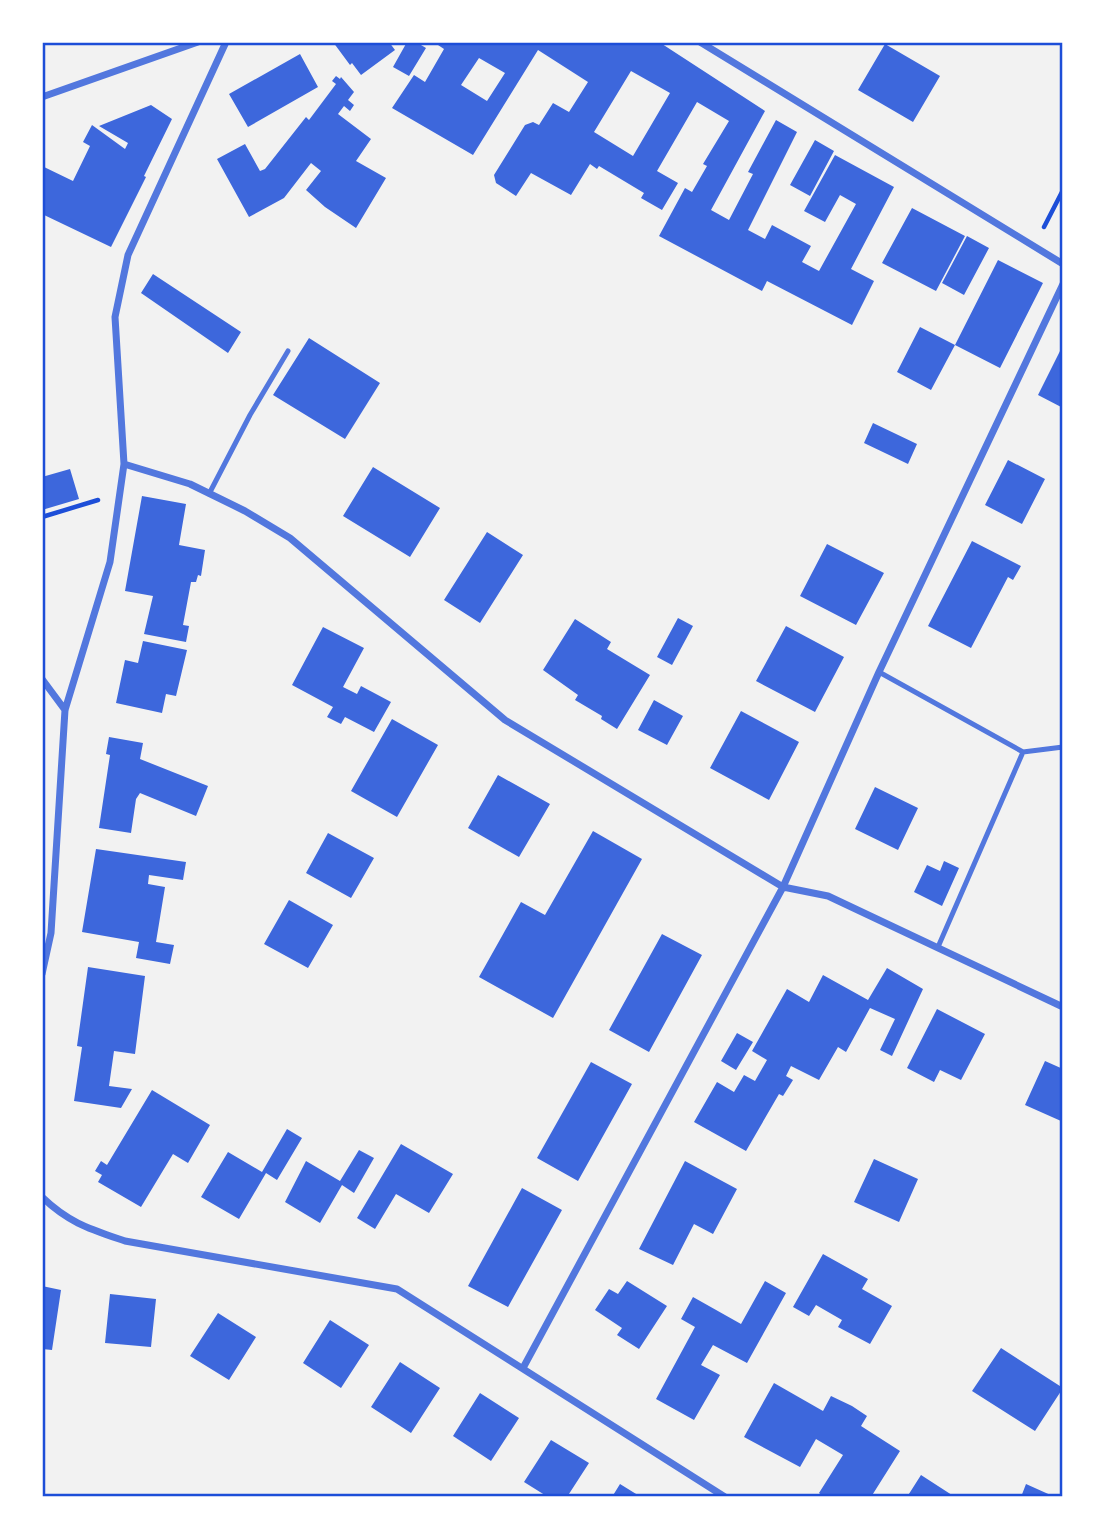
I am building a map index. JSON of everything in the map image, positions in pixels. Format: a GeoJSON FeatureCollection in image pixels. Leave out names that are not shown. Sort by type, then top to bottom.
{"type":"FeatureCollection","features":[{"type":"Feature","properties":{"kind":"street"},"geometry":{"type":"LineString","coordinates":[[42,97],[198,42]]}},
{"type":"Feature","properties":{"kind":"street"},"geometry":{"type":"LineString","coordinates":[[42,974],[51,933],[65,710],[110,562],[124,464],[115,317],[128,255],[226,42]]}},
{"type":"Feature","properties":{"kind":"street"},"geometry":{"type":"LineString","coordinates":[[700,42],[1063,264]]}},
{"type":"Feature","properties":{"kind":"street"},"geometry":{"type":"LineString","coordinates":[[523,1368],[783,887],[879,672],[1063,284]]}},
{"type":"Feature","properties":{"kind":"street"},"geometry":{"type":"LineString","coordinates":[[124,464],[190,484],[290,538],[505,720],[783,887],[828,896],[1063,1007]]}},
{"type":"Feature","properties":{"kind":"street"},"geometry":{"type":"LineString","coordinates":[[42,679],[65,710]]}},
{"type":"Feature","properties":{"kind":"street"},"geometry":{"type":"LineString","coordinates":[[42,1196],[61,1215],[125,1241],[397,1289],[725,1497]]}},
{"type":"Feature","properties":{"kind":"lane"},"geometry":{"type":"LineString","coordinates":[[209,494],[250,415],[288,351]]}},
{"type":"Feature","properties":{"kind":"lane"},"geometry":{"type":"LineString","coordinates":[[879,672],[1023,752],[1063,747]]}},
{"type":"Feature","properties":{"kind":"lane"},"geometry":{"type":"LineString","coordinates":[[938,947],[1023,752]]}},
{"type":"Feature","properties":{"kind":"path"},"geometry":{"type":"LineString","coordinates":[[1034,246],[1063,190]]}},
{"type":"Feature","properties":{"kind":"path"},"geometry":{"type":"LineString","coordinates":[[42,517],[120,493]]}},
{"type":"Feature","properties":{"kind":"building"},"geometry":{"type":"Polygon","coordinates":[[[333,42],[389,42],[395,50],[361,75],[333,42]]]}},
{"type":"Feature","properties":{"kind":"building"},"geometry":{"type":"Polygon","coordinates":[[[407,42],[416,42],[426,48],[409,76],[393,67],[407,42]]]}},
{"type":"Feature","properties":{"kind":"building"},"geometry":{"type":"Polygon","coordinates":[[[440,42],[659,42],[765,111],[711,210],[729,220],[753,174],[748,172],[776,120],[797,132],[748,230],[765,239],[772,225],[811,246],[802,262],[819,271],[856,204],[840,195],[825,222],[804,211],[835,155],[894,187],[851,269],[874,281],[852,325],[767,281],[762,291],[659,236],[685,188],[692,192],[707,166],[703,164],[729,121],[697,102],[657,171],[678,183],[662,210],[641,198],[644,193],[599,166],[597,169],[590,164],[571,195],[531,173],[516,196],[496,183],[494,175],[525,125],[533,122],[539,125],[553,103],[569,112],[588,82],[538,50],[473,155],[392,108],[414,75],[425,82],[444,49],[438,45],[440,42]],[[479,58],[461,85],[487,101],[505,73],[479,58]],[[631,71],[594,132],[633,156],[670,93],[631,71]]]}},
{"type":"Feature","properties":{"kind":"building"},"geometry":{"type":"Polygon","coordinates":[[[885,44],[940,76],[913,122],[858,90],[885,44]]]}},
{"type":"Feature","properties":{"kind":"building"},"geometry":{"type":"Polygon","coordinates":[[[300,54],[318,87],[248,127],[229,94],[300,54]]]}},
{"type":"Feature","properties":{"kind":"building"},"geometry":{"type":"Polygon","coordinates":[[[336,76],[340,79],[341,77],[354,92],[348,100],[354,105],[350,111],[344,106],[338,114],[371,139],[356,161],[386,178],[356,228],[306,190],[321,171],[311,163],[284,198],[249,217],[217,159],[245,144],[260,171],[265,169],[306,117],[309,120],[336,84],[332,81],[336,76]]]}},
{"type":"Feature","properties":{"kind":"building"},"geometry":{"type":"Polygon","coordinates":[[[151,105],[172,119],[111,247],[42,214],[42,166],[73,181],[90,146],[83,142],[92,125],[125,149],[128,143],[99,126],[151,105]]]}},
{"type":"Feature","properties":{"kind":"building"},"geometry":{"type":"Polygon","coordinates":[[[815,140],[834,151],[810,196],[790,185],[815,140]]]}},
{"type":"Feature","properties":{"kind":"building"},"geometry":{"type":"Polygon","coordinates":[[[912,208],[965,236],[936,291],[882,263],[912,208]]]}},
{"type":"Feature","properties":{"kind":"building"},"geometry":{"type":"Polygon","coordinates":[[[967,236],[989,248],[964,295],[942,283],[967,236]]]}},
{"type":"Feature","properties":{"kind":"building"},"geometry":{"type":"Polygon","coordinates":[[[998,260],[1043,283],[1000,368],[955,345],[998,260]]]}},
{"type":"Feature","properties":{"kind":"building"},"geometry":{"type":"Polygon","coordinates":[[[153,274],[241,332],[228,353],[141,293],[153,274]]]}},
{"type":"Feature","properties":{"kind":"building"},"geometry":{"type":"Polygon","coordinates":[[[920,327],[955,345],[931,390],[897,372],[920,327]]]}},
{"type":"Feature","properties":{"kind":"building"},"geometry":{"type":"Polygon","coordinates":[[[309,338],[380,383],[345,439],[273,395],[309,338]]]}},
{"type":"Feature","properties":{"kind":"building"},"geometry":{"type":"Polygon","coordinates":[[[1063,345],[1063,408],[1038,395],[1063,345]]]}},
{"type":"Feature","properties":{"kind":"building"},"geometry":{"type":"Polygon","coordinates":[[[873,423],[917,444],[908,464],[864,443],[873,423]]]}},
{"type":"Feature","properties":{"kind":"building"},"geometry":{"type":"Polygon","coordinates":[[[1008,460],[1045,479],[1022,524],[985,505],[1008,460]]]}},
{"type":"Feature","properties":{"kind":"building"},"geometry":{"type":"Polygon","coordinates":[[[373,467],[440,508],[410,557],[343,516],[373,467]]]}},
{"type":"Feature","properties":{"kind":"building"},"geometry":{"type":"Polygon","coordinates":[[[70,469],[79,499],[42,510],[42,477],[70,469]]]}},
{"type":"Feature","properties":{"kind":"building"},"geometry":{"type":"Polygon","coordinates":[[[142,496],[186,504],[179,545],[205,550],[201,576],[198,575],[196,582],[191,582],[183,625],[189,626],[186,642],[144,634],[153,596],[125,591],[142,496]]]}},
{"type":"Feature","properties":{"kind":"building"},"geometry":{"type":"Polygon","coordinates":[[[487,532],[523,555],[480,623],[444,600],[487,532]]]}},
{"type":"Feature","properties":{"kind":"building"},"geometry":{"type":"Polygon","coordinates":[[[972,541],[1021,566],[1013,580],[1008,577],[971,648],[928,626],[972,541]]]}},
{"type":"Feature","properties":{"kind":"building"},"geometry":{"type":"Polygon","coordinates":[[[827,544],[884,573],[856,625],[800,596],[827,544]]]}},
{"type":"Feature","properties":{"kind":"building"},"geometry":{"type":"Polygon","coordinates":[[[678,618],[693,626],[672,665],[657,657],[678,618]]]}},
{"type":"Feature","properties":{"kind":"building"},"geometry":{"type":"Polygon","coordinates":[[[575,619],[611,642],[607,649],[650,675],[617,729],[601,719],[602,716],[575,700],[578,695],[543,670],[575,619]]]}},
{"type":"Feature","properties":{"kind":"building"},"geometry":{"type":"Polygon","coordinates":[[[786,626],[844,657],[815,712],[756,681],[786,626]]]}},
{"type":"Feature","properties":{"kind":"building"},"geometry":{"type":"Polygon","coordinates":[[[323,627],[364,648],[343,687],[357,694],[361,686],[391,702],[374,732],[345,717],[341,724],[327,717],[333,707],[292,685],[323,627]]]}},
{"type":"Feature","properties":{"kind":"building"},"geometry":{"type":"Polygon","coordinates":[[[143,641],[187,650],[176,696],[166,694],[162,713],[116,703],[125,660],[138,663],[143,641]]]}},
{"type":"Feature","properties":{"kind":"building"},"geometry":{"type":"Polygon","coordinates":[[[654,700],[683,716],[667,745],[638,730],[654,700]]]}},
{"type":"Feature","properties":{"kind":"building"},"geometry":{"type":"Polygon","coordinates":[[[741,711],[799,742],[769,800],[710,768],[741,711]]]}},
{"type":"Feature","properties":{"kind":"building"},"geometry":{"type":"Polygon","coordinates":[[[392,719],[438,745],[397,817],[351,791],[392,719]]]}},
{"type":"Feature","properties":{"kind":"building"},"geometry":{"type":"Polygon","coordinates":[[[109,737],[143,743],[140,759],[208,786],[196,816],[140,793],[136,799],[131,833],[99,828],[110,755],[106,754],[109,737]]]}},
{"type":"Feature","properties":{"kind":"building"},"geometry":{"type":"Polygon","coordinates":[[[498,775],[550,804],[519,857],[468,828],[498,775]]]}},
{"type":"Feature","properties":{"kind":"building"},"geometry":{"type":"Polygon","coordinates":[[[875,787],[918,808],[898,850],[855,829],[875,787]]]}},
{"type":"Feature","properties":{"kind":"building"},"geometry":{"type":"Polygon","coordinates":[[[593,831],[642,859],[553,1018],[479,977],[521,902],[545,915],[593,831]]]}},
{"type":"Feature","properties":{"kind":"building"},"geometry":{"type":"Polygon","coordinates":[[[328,833],[374,858],[351,898],[306,873],[328,833]]]}},
{"type":"Feature","properties":{"kind":"building"},"geometry":{"type":"Polygon","coordinates":[[[96,849],[186,862],[183,880],[149,875],[148,884],[165,887],[156,942],[174,945],[170,964],[136,958],[139,942],[82,932],[96,849]]]}},
{"type":"Feature","properties":{"kind":"building"},"geometry":{"type":"Polygon","coordinates":[[[944,861],[959,868],[942,906],[914,892],[927,865],[940,871],[944,861]]]}},
{"type":"Feature","properties":{"kind":"building"},"geometry":{"type":"Polygon","coordinates":[[[289,900],[333,925],[308,968],[264,944],[289,900]]]}},
{"type":"Feature","properties":{"kind":"building"},"geometry":{"type":"Polygon","coordinates":[[[662,934],[702,955],[649,1052],[609,1030],[662,934]]]}},
{"type":"Feature","properties":{"kind":"building"},"geometry":{"type":"Polygon","coordinates":[[[88,967],[145,976],[135,1054],[114,1051],[109,1086],[132,1089],[121,1108],[74,1101],[82,1047],[77,1046],[88,967]]]}},
{"type":"Feature","properties":{"kind":"building"},"geometry":{"type":"Polygon","coordinates":[[[887,968],[923,989],[892,1056],[880,1050],[895,1019],[870,1008],[846,1052],[838,1047],[819,1080],[791,1066],[786,1076],[793,1080],[783,1096],[779,1094],[746,1151],[694,1122],[717,1082],[734,1092],[744,1075],[755,1081],[767,1060],[752,1051],[787,989],[809,1002],[823,975],[868,1000],[887,968]]]}},
{"type":"Feature","properties":{"kind":"building"},"geometry":{"type":"Polygon","coordinates":[[[937,1009],[985,1034],[961,1080],[940,1070],[934,1082],[907,1068],[937,1009]]]}},
{"type":"Feature","properties":{"kind":"building"},"geometry":{"type":"Polygon","coordinates":[[[737,1033],[753,1042],[736,1070],[721,1061],[737,1033]]]}},
{"type":"Feature","properties":{"kind":"building"},"geometry":{"type":"Polygon","coordinates":[[[1045,1061],[1063,1069],[1061,1121],[1025,1105],[1045,1061]]]}},
{"type":"Feature","properties":{"kind":"building"},"geometry":{"type":"Polygon","coordinates":[[[591,1062],[632,1084],[578,1181],[537,1158],[591,1062]]]}},
{"type":"Feature","properties":{"kind":"building"},"geometry":{"type":"Polygon","coordinates":[[[152,1090],[210,1125],[188,1163],[173,1154],[141,1207],[98,1182],[102,1175],[95,1171],[101,1161],[107,1165],[152,1090]]]}},
{"type":"Feature","properties":{"kind":"building"},"geometry":{"type":"Polygon","coordinates":[[[287,1129],[302,1138],[277,1180],[266,1173],[239,1219],[201,1197],[228,1152],[262,1172],[287,1129]]]}},
{"type":"Feature","properties":{"kind":"building"},"geometry":{"type":"Polygon","coordinates":[[[401,1144],[453,1174],[429,1213],[396,1194],[375,1229],[357,1218],[401,1144]]]}},
{"type":"Feature","properties":{"kind":"building"},"geometry":{"type":"Polygon","coordinates":[[[359,1150],[374,1158],[354,1193],[342,1185],[320,1223],[285,1202],[306,1161],[340,1181],[359,1150]]]}},
{"type":"Feature","properties":{"kind":"building"},"geometry":{"type":"Polygon","coordinates":[[[874,1159],[918,1179],[899,1222],[854,1202],[874,1159]]]}},
{"type":"Feature","properties":{"kind":"building"},"geometry":{"type":"Polygon","coordinates":[[[685,1161],[737,1189],[713,1234],[694,1224],[673,1265],[639,1249],[685,1161]]]}},
{"type":"Feature","properties":{"kind":"building"},"geometry":{"type":"Polygon","coordinates":[[[522,1188],[562,1210],[508,1307],[468,1286],[522,1188]]]}},
{"type":"Feature","properties":{"kind":"building"},"geometry":{"type":"Polygon","coordinates":[[[823,1254],[868,1279],[862,1289],[892,1306],[870,1344],[838,1327],[842,1320],[816,1305],[809,1316],[793,1307],[823,1254]]]}},
{"type":"Feature","properties":{"kind":"building"},"geometry":{"type":"Polygon","coordinates":[[[627,1281],[667,1306],[639,1349],[617,1335],[622,1328],[595,1310],[609,1289],[618,1294],[627,1281]]]}},
{"type":"Feature","properties":{"kind":"building"},"geometry":{"type":"Polygon","coordinates":[[[765,1281],[786,1293],[747,1363],[713,1345],[701,1365],[720,1375],[694,1420],[656,1399],[695,1327],[681,1319],[693,1297],[741,1324],[765,1281]]]}},
{"type":"Feature","properties":{"kind":"building"},"geometry":{"type":"Polygon","coordinates":[[[42,1286],[61,1290],[52,1350],[42,1349],[42,1286]]]}},
{"type":"Feature","properties":{"kind":"building"},"geometry":{"type":"Polygon","coordinates":[[[110,1294],[156,1299],[151,1347],[105,1343],[110,1294]]]}},
{"type":"Feature","properties":{"kind":"building"},"geometry":{"type":"Polygon","coordinates":[[[218,1313],[256,1337],[229,1380],[190,1356],[218,1313]]]}},
{"type":"Feature","properties":{"kind":"building"},"geometry":{"type":"Polygon","coordinates":[[[330,1320],[369,1345],[341,1388],[303,1363],[330,1320]]]}},
{"type":"Feature","properties":{"kind":"building"},"geometry":{"type":"Polygon","coordinates":[[[1001,1348],[1063,1388],[1035,1431],[972,1391],[1001,1348]]]}},
{"type":"Feature","properties":{"kind":"building"},"geometry":{"type":"Polygon","coordinates":[[[400,1362],[440,1388],[411,1433],[371,1407],[400,1362]]]}},
{"type":"Feature","properties":{"kind":"building"},"geometry":{"type":"Polygon","coordinates":[[[774,1383],[823,1411],[831,1396],[852,1406],[867,1416],[861,1426],[900,1451],[871,1497],[824,1497],[819,1493],[843,1455],[816,1439],[800,1467],[744,1437],[774,1383]]]}},
{"type":"Feature","properties":{"kind":"building"},"geometry":{"type":"Polygon","coordinates":[[[480,1393],[519,1418],[491,1461],[453,1436],[480,1393]]]}},
{"type":"Feature","properties":{"kind":"building"},"geometry":{"type":"Polygon","coordinates":[[[551,1440],[589,1463],[567,1497],[548,1497],[524,1482],[551,1440]]]}},
{"type":"Feature","properties":{"kind":"building"},"geometry":{"type":"Polygon","coordinates":[[[921,1475],[955,1497],[907,1497],[921,1475]]]}},
{"type":"Feature","properties":{"kind":"building"},"geometry":{"type":"Polygon","coordinates":[[[620,1484],[641,1497],[612,1497],[620,1484]]]}},
{"type":"Feature","properties":{"kind":"building"},"geometry":{"type":"Polygon","coordinates":[[[1026,1484],[1055,1497],[1021,1497],[1026,1484]]]}}]}
